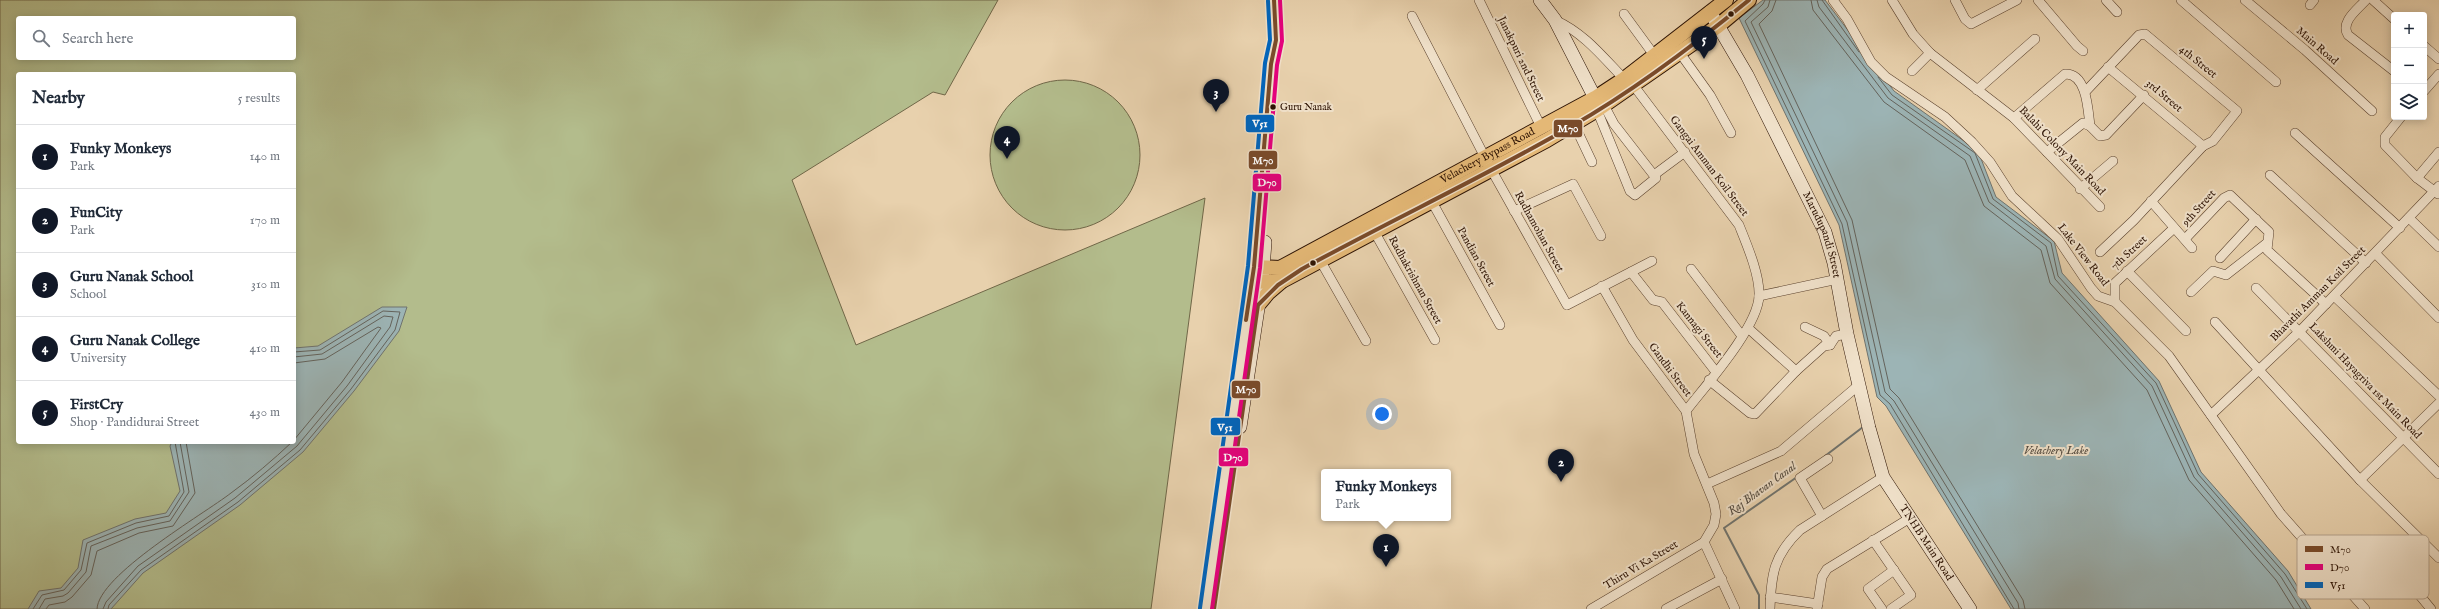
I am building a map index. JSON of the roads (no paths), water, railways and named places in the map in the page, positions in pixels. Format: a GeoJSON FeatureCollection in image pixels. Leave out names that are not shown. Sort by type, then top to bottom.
{"type":"FeatureCollection","features":[{"type":"Feature","properties":{"kind":"main road"},"geometry":{"type":"LineString","coordinates":[[1206,609],[1258,275],[1274,120],[1276,66],[1274,55],[1277,30],[1274,0]]}},
{"type":"Feature","properties":{"kind":"main road"},"geometry":{"type":"LineString","coordinates":[[1540,0],[1555,20],[1599,105]]}},
{"type":"Feature","properties":{"kind":"main road","name":"Velachery Bypass Road"},"geometry":{"type":"LineString","coordinates":[[1629,83],[1654,55],[1725,0]]}},
{"type":"Feature","properties":{"kind":"main road","name":"Velachery Bypass Road"},"geometry":{"type":"LineString","coordinates":[[1258,275],[1280,268],[1488,164],[1572,125],[1629,83],[1680,53],[1718,26],[1749,0]]}},
{"type":"Feature","properties":{"kind":"main road","name":"Marudupandi Street"},"geometry":{"type":"LineString","coordinates":[[1710,12],[1747,75],[1825,232],[1838,279],[1847,334],[1860,384],[1869,428],[1883,477]]}},
{"type":"Feature","properties":{"kind":"main road","name":"Velachery Bypass Road"},"geometry":{"type":"LineString","coordinates":[[1258,275],[1282,281],[1431,200],[1542,129],[1599,105]]}},
{"type":"Feature","properties":{"kind":"main road"},"geometry":{"type":"LineString","coordinates":[[1214,609],[1258,305],[1258,275]]}},
{"type":"Feature","properties":{"kind":"main road"},"geometry":{"type":"LineString","coordinates":[[1258,305],[1268,293],[1282,281]]}},
{"type":"Feature","properties":{"kind":"main road","name":"TNHB Main Road"},"geometry":{"type":"LineString","coordinates":[[1883,477],[1968,608]]}},
{"type":"Feature","properties":{"kind":"street","name":"Janakpuri 2nd Street"},"geometry":{"type":"LineString","coordinates":[[1479,0],[1542,129]]}},
{"type":"Feature","properties":{"kind":"street","name":"Lake View Road"},"geometry":{"type":"LineString","coordinates":[[1833,0],[1847,19],[1871,62],[1886,77],[1945,118],[1972,142],[1990,162],[2012,196],[2058,239],[2098,296],[2115,302],[2169,356],[2280,514],[2299,535]]}},
{"type":"Feature","properties":{"kind":"street","name":"Balahi Colony Main Road"},"geometry":{"type":"LineString","coordinates":[[1892,0],[1913,34],[1930,53],[2014,118],[2080,189],[2100,207]]}},
{"type":"Feature","properties":{"kind":"street"},"geometry":{"type":"LineString","coordinates":[[1955,0],[1965,19],[1971,24],[2014,1]]}},
{"type":"Feature","properties":{"kind":"street"},"geometry":{"type":"LineString","coordinates":[[2038,0],[2076,46],[2083,51]]}},
{"type":"Feature","properties":{"kind":"street"},"geometry":{"type":"LineString","coordinates":[[2106,0],[2117,12]]}},
{"type":"Feature","properties":{"kind":"street"},"geometry":{"type":"LineString","coordinates":[[2181,0],[2276,82]]}},
{"type":"Feature","properties":{"kind":"street","name":"Main Road"},"geometry":{"type":"LineString","coordinates":[[2245,0],[2305,50],[2372,111]]}},
{"type":"Feature","properties":{"kind":"street"},"geometry":{"type":"LineString","coordinates":[[2366,0],[2345,23],[2345,30],[2348,35],[2391,69]]}},
{"type":"Feature","properties":{"kind":"street"},"geometry":{"type":"LineString","coordinates":[[2373,0],[2391,16]]}},
{"type":"Feature","properties":{"kind":"street"},"geometry":{"type":"LineString","coordinates":[[1624,14],[1654,55]]}},
{"type":"Feature","properties":{"kind":"street","name":"Radhamohan Street"},"geometry":{"type":"LineString","coordinates":[[1412,16],[1488,164],[1567,305],[1602,286]]}},
{"type":"Feature","properties":{"kind":"street","name":"Gangai Amman Koil Street"},"geometry":{"type":"LineString","coordinates":[[1555,20],[1573,28],[1587,40],[1629,83],[1685,152],[1740,225],[1750,251],[1759,296]]}},
{"type":"Feature","properties":{"kind":"street","name":"4th Street"},"geometry":{"type":"LineString","coordinates":[[2108,67],[2142,34],[2237,111],[2213,141],[2203,146]]}},
{"type":"Feature","properties":{"kind":"street"},"geometry":{"type":"LineString","coordinates":[[1977,90],[2035,40]]}},
{"type":"Feature","properties":{"kind":"street"},"geometry":{"type":"LineString","coordinates":[[2426,48],[2439,59]]}},
{"type":"Feature","properties":{"kind":"street"},"geometry":{"type":"LineString","coordinates":[[1680,53],[1710,95],[1731,133]]}},
{"type":"Feature","properties":{"kind":"street"},"geometry":{"type":"LineString","coordinates":[[1912,71],[1930,53]]}},
{"type":"Feature","properties":{"kind":"street"},"geometry":{"type":"LineString","coordinates":[[2085,92],[2108,67]]}},
{"type":"Feature","properties":{"kind":"street","name":"3rd Street"},"geometry":{"type":"LineString","coordinates":[[2108,67],[2144,95],[2203,146]]}},
{"type":"Feature","properties":{"kind":"street"},"geometry":{"type":"LineString","coordinates":[[2014,118],[2065,74],[2073,75],[2085,92],[2090,126]]}},
{"type":"Feature","properties":{"kind":"street"},"geometry":{"type":"LineString","coordinates":[[2427,88],[2439,74]]}},
{"type":"Feature","properties":{"kind":"street"},"geometry":{"type":"LineString","coordinates":[[2047,152],[2080,124],[2090,126],[2100,136],[2106,135],[2144,95]]}},
{"type":"Feature","properties":{"kind":"street"},"geometry":{"type":"LineString","coordinates":[[1599,105],[1656,178],[1654,182],[1635,195],[1633,194],[1599,105]]}},
{"type":"Feature","properties":{"kind":"street"},"geometry":{"type":"LineString","coordinates":[[2399,120],[2387,134],[2384,141],[2388,148],[2417,178],[2437,191]]}},
{"type":"Feature","properties":{"kind":"street"},"geometry":{"type":"LineString","coordinates":[[1572,125],[1589,160]]}},
{"type":"Feature","properties":{"kind":"street"},"geometry":{"type":"LineString","coordinates":[[2295,133],[2400,228]]}},
{"type":"Feature","properties":{"kind":"street"},"geometry":{"type":"LineString","coordinates":[[2100,252],[2134,220],[2203,146]]}},
{"type":"Feature","properties":{"kind":"street"},"geometry":{"type":"LineString","coordinates":[[1654,175],[1685,152]]}},
{"type":"Feature","properties":{"kind":"street"},"geometry":{"type":"LineString","coordinates":[[2417,178],[2439,152]]}},
{"type":"Feature","properties":{"kind":"street"},"geometry":{"type":"LineString","coordinates":[[2080,189],[2113,161]]}},
{"type":"Feature","properties":{"kind":"street"},"geometry":{"type":"LineString","coordinates":[[2270,175],[2366,263]]}},
{"type":"Feature","properties":{"kind":"street"},"geometry":{"type":"LineString","coordinates":[[1514,212],[1573,184],[1601,236]]}},
{"type":"Feature","properties":{"kind":"street","name":"Bhavathi Amman Koil Street"},"geometry":{"type":"LineString","coordinates":[[2211,415],[2300,331],[2437,191]]}},
{"type":"Feature","properties":{"kind":"street","name":"9th Street"},"geometry":{"type":"LineString","coordinates":[[2185,239],[2226,196],[2232,196],[2256,219]]}},
{"type":"Feature","properties":{"kind":"street","name":"Pandian Street"},"geometry":{"type":"LineString","coordinates":[[1431,200],[1500,325]]}},
{"type":"Feature","properties":{"kind":"street"},"geometry":{"type":"LineString","coordinates":[[2151,201],[2173,229],[2185,239],[2192,248]]}},
{"type":"Feature","properties":{"kind":"street"},"geometry":{"type":"LineString","coordinates":[[2409,218],[2439,247]]}},
{"type":"Feature","properties":{"kind":"street"},"geometry":{"type":"LineString","coordinates":[[2191,292],[2213,271],[2226,275],[2266,246],[2270,234],[2256,219],[2220,258]]}},
{"type":"Feature","properties":{"kind":"street","name":"7th Street"},"geometry":{"type":"LineString","coordinates":[[2115,302],[2115,282],[2173,229]]}},
{"type":"Feature","properties":{"kind":"street","name":"Radhakrishnan Street"},"geometry":{"type":"LineString","coordinates":[[1374,231],[1435,340]]}},
{"type":"Feature","properties":{"kind":"street"},"geometry":{"type":"LineString","coordinates":[[2266,246],[2326,304]]}},
{"type":"Feature","properties":{"kind":"street"},"geometry":{"type":"LineString","coordinates":[[2376,254],[2439,318]]}},
{"type":"Feature","properties":{"kind":"street"},"geometry":{"type":"LineString","coordinates":[[1320,260],[1366,341]]}},
{"type":"Feature","properties":{"kind":"street"},"geometry":{"type":"LineString","coordinates":[[1602,286],[1652,261]]}},
{"type":"Feature","properties":{"kind":"street"},"geometry":{"type":"LineString","coordinates":[[1691,270],[1742,336]]}},
{"type":"Feature","properties":{"kind":"street"},"geometry":{"type":"LineString","coordinates":[[2127,271],[2186,331]]}},
{"type":"Feature","properties":{"kind":"street","name":"Kannagi Street"},"geometry":{"type":"LineString","coordinates":[[1631,272],[1653,300],[1662,302],[1716,372]]}},
{"type":"Feature","properties":{"kind":"street"},"geometry":{"type":"LineString","coordinates":[[1686,411],[1748,328],[1759,296],[1838,279]]}},
{"type":"Feature","properties":{"kind":"street","name":"Gandhi Street"},"geometry":{"type":"LineString","coordinates":[[1602,286],[1633,340],[1686,411],[1694,454],[1707,484],[1716,514],[1714,525],[1704,542]]}},
{"type":"Feature","properties":{"kind":"street","name":"Lakshmi Hayagriva 1st Main Road"},"geometry":{"type":"LineString","coordinates":[[2256,288],[2300,331],[2439,474]]}},
{"type":"Feature","properties":{"kind":"street"},"geometry":{"type":"LineString","coordinates":[[2334,296],[2439,396]]}},
{"type":"Feature","properties":{"kind":"street"},"geometry":{"type":"LineString","coordinates":[[2215,322],[2260,368],[2360,480],[2416,535]]}},
{"type":"Feature","properties":{"kind":"street"},"geometry":{"type":"LineString","coordinates":[[1748,328],[1796,371]]}},
{"type":"Feature","properties":{"kind":"street"},"geometry":{"type":"LineString","coordinates":[[1805,328],[1824,336],[1830,345]]}},
{"type":"Feature","properties":{"kind":"street"},"geometry":{"type":"LineString","coordinates":[[1709,380],[1753,414],[1757,412],[1796,371],[1824,346],[1830,345],[1836,336],[1847,334]]}},
{"type":"Feature","properties":{"kind":"street"},"geometry":{"type":"LineString","coordinates":[[1707,484],[1781,451],[1860,384]]}},
{"type":"Feature","properties":{"kind":"street"},"geometry":{"type":"LineString","coordinates":[[2360,480],[2439,403]]}},
{"type":"Feature","properties":{"kind":"street"},"geometry":{"type":"LineString","coordinates":[[1822,516],[1800,478],[1828,459]]}},
{"type":"Feature","properties":{"kind":"street"},"geometry":{"type":"LineString","coordinates":[[1770,609],[1770,597],[1777,557],[1788,541],[1800,530],[1883,477]]}},
{"type":"Feature","properties":{"kind":"street"},"geometry":{"type":"LineString","coordinates":[[1770,597],[1818,607],[1822,577],[1827,569],[1910,518]]}},
{"type":"Feature","properties":{"kind":"street"},"geometry":{"type":"LineString","coordinates":[[1873,540],[1911,595],[1891,609]]}},
{"type":"Feature","properties":{"kind":"street"},"geometry":{"type":"LineString","coordinates":[[1704,542],[1735,609]]}},
{"type":"Feature","properties":{"kind":"street","name":"Thiru Vi Ka Street"},"geometry":{"type":"LineString","coordinates":[[1591,609],[1704,542]]}},
{"type":"Feature","properties":{"kind":"street"},"geometry":{"type":"LineString","coordinates":[[2429,548],[2439,558]]}},
{"type":"Feature","properties":{"kind":"street"},"geometry":{"type":"LineString","coordinates":[[1882,609],[1868,589],[1894,570]]}},
{"type":"Feature","properties":{"kind":"street"},"geometry":{"type":"LineString","coordinates":[[1666,609],[1722,579]]}},
{"type":"Feature","properties":{"kind":"street","name":"Lake View Road"},"geometry":{"type":"LineString","coordinates":[[2356,599],[2365,609]]}},
{"type":"Feature","properties":{"kind":"street"},"geometry":{"type":"LineString","coordinates":[[2423,599],[2431,609]]}},
{"type":"Feature","properties":{"kind":"water","name":"Velachery Lake"},"geometry":{"type":"Polygon","coordinates":[[[1763,0],[1825,0],[1894,91],[1978,151],[1996,197],[2054,241],[2062,273],[2159,381],[2201,472],[2288,571],[2297,586],[2297,599],[2305,599],[2311,609],[2011,609],[1886,406],[1877,397],[1839,225],[1739,18],[1763,0]]]}},
{"type":"Feature","properties":{"kind":"water"},"geometry":{"type":"Polygon","coordinates":[[[382,307],[407,307],[399,331],[354,391],[303,452],[240,505],[143,573],[111,609],[28,609],[39,591],[61,588],[78,568],[83,540],[135,519],[166,513],[180,491],[170,446],[171,444],[296,444],[296,348],[318,346],[382,307]]]}},
{"type":"Feature","properties":{"kind":"waterway","name":"Raj Bhavan Canal"},"geometry":{"type":"LineString","coordinates":[[1825,456],[1863,427]]}},
{"type":"Feature","properties":{"kind":"waterway","name":"Raj Bhavan Canal"},"geometry":{"type":"LineString","coordinates":[[1759,609],[1759,595],[1724,528],[1797,477]]}},
{"type":"Feature","properties":{"kind":"place","name":"FirstCry"},"geometry":{"type":"Point","coordinates":[1704,59]}},
{"type":"Feature","properties":{"kind":"place","name":"Guru Nanak"},"geometry":{"type":"Point","coordinates":[1273,107]}},
{"type":"Feature","properties":{"kind":"place","name":"Guru Nanak School"},"geometry":{"type":"Point","coordinates":[1216,112]}},
{"type":"Feature","properties":{"kind":"place","name":"Guru Nanak College"},"geometry":{"type":"Point","coordinates":[1007,159]}},
{"type":"Feature","properties":{"kind":"place","name":"FunCity"},"geometry":{"type":"Point","coordinates":[1561,482]}},
{"type":"Feature","properties":{"kind":"place","name":"Funky Monkeys"},"geometry":{"type":"Point","coordinates":[1386,567]}}]}
